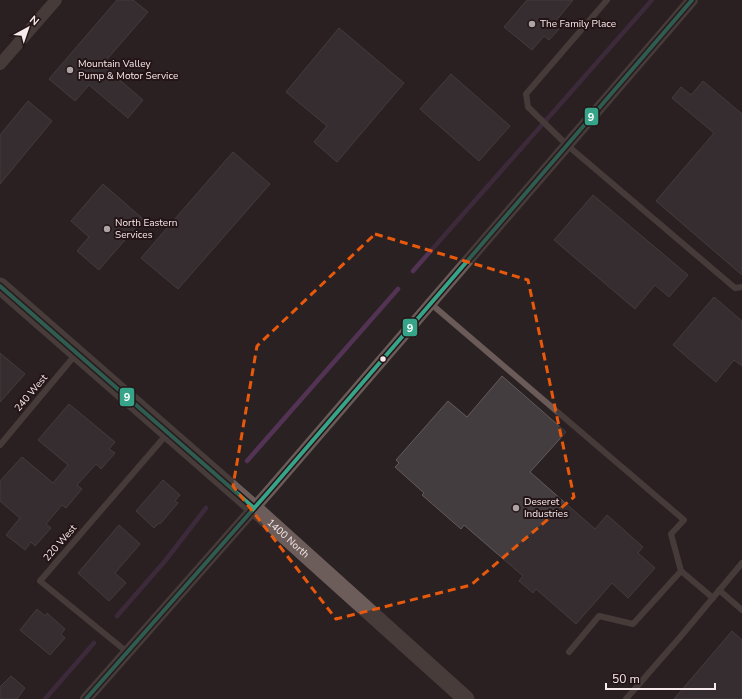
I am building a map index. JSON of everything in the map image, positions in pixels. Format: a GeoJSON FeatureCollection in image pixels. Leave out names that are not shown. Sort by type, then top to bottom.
{"type":"FeatureCollection","features":[{"type":"Feature","properties":{"kind":"main road","name":"1400 North"},"geometry":{"type":"LineString","coordinates":[[0,286],[254,508],[466,699]]}},
{"type":"Feature","properties":{"kind":"street"},"geometry":{"type":"LineString","coordinates":[[0,64],[56,0]]}},
{"type":"Feature","properties":{"kind":"street"},"geometry":{"type":"LineString","coordinates":[[86,699],[254,508],[692,0]]}},
{"type":"Feature","properties":{"kind":"lane"},"geometry":{"type":"LineString","coordinates":[[606,0],[526,94],[528,107],[567,145],[735,288],[742,287]]}},
{"type":"Feature","properties":{"kind":"lane"},"geometry":{"type":"LineString","coordinates":[[430,303],[684,520],[671,534],[681,571],[713,598]]}},
{"type":"Feature","properties":{"kind":"lane","name":"240 West"},"geometry":{"type":"LineString","coordinates":[[0,445],[77,353]]}},
{"type":"Feature","properties":{"kind":"lane","name":"220 West"},"geometry":{"type":"LineString","coordinates":[[127,652],[40,581],[168,433]]}},
{"type":"Feature","properties":{"kind":"lane"},"geometry":{"type":"LineString","coordinates":[[626,699],[742,563]]}},
{"type":"Feature","properties":{"kind":"lane"},"geometry":{"type":"LineString","coordinates":[[568,652],[599,616],[633,624],[681,571]]}},
{"type":"Feature","properties":{"kind":"lane"},"geometry":{"type":"LineString","coordinates":[[719,590],[742,610]]}},
{"type":"Feature","properties":{"kind":"highlighted area"},"geometry":{"type":"Polygon","coordinates":[[[375,234],[528,280],[574,497],[471,585],[336,619],[233,486],[257,346],[375,234]]]}},
{"type":"Feature","properties":{"kind":"building"},"geometry":{"type":"Polygon","coordinates":[[[117,0],[133,0],[148,12],[102,65],[143,100],[128,118],[89,85],[75,101],[49,79],[117,0]]]}},
{"type":"Feature","properties":{"kind":"building","name":"The Family Place"},"geometry":{"type":"Polygon","coordinates":[[[527,0],[573,0],[555,22],[561,27],[549,40],[544,36],[532,50],[504,27],[527,0]]]}},
{"type":"Feature","properties":{"kind":"building"},"geometry":{"type":"Polygon","coordinates":[[[339,28],[404,83],[337,162],[314,142],[327,126],[286,92],[339,28]]]}},
{"type":"Feature","properties":{"kind":"building"},"geometry":{"type":"Polygon","coordinates":[[[451,74],[510,126],[479,161],[420,109],[451,74]]]}},
{"type":"Feature","properties":{"kind":"building"},"geometry":{"type":"Polygon","coordinates":[[[703,81],[742,114],[742,275],[656,201],[714,133],[672,98],[681,87],[691,95],[703,81]]]}},
{"type":"Feature","properties":{"kind":"building"},"geometry":{"type":"Polygon","coordinates":[[[28,101],[52,121],[0,184],[0,135],[28,101]]]}},
{"type":"Feature","properties":{"kind":"building"},"geometry":{"type":"Polygon","coordinates":[[[233,152],[270,184],[178,289],[141,258],[233,152]]]}},
{"type":"Feature","properties":{"kind":"building","name":"North Eastern Services"},"geometry":{"type":"Polygon","coordinates":[[[103,184],[143,219],[99,270],[77,251],[89,237],[71,221],[103,184]]]}},
{"type":"Feature","properties":{"kind":"building"},"geometry":{"type":"Polygon","coordinates":[[[593,195],[688,275],[669,297],[655,285],[635,309],[554,240],[593,195]]]}},
{"type":"Feature","properties":{"kind":"building"},"geometry":{"type":"Polygon","coordinates":[[[714,297],[742,321],[742,366],[734,360],[716,382],[673,345],[714,297]]]}},
{"type":"Feature","properties":{"kind":"building"},"geometry":{"type":"Polygon","coordinates":[[[0,353],[25,374],[0,402],[0,353]]]}},
{"type":"Feature","properties":{"kind":"building"},"geometry":{"type":"Polygon","coordinates":[[[502,376],[566,432],[530,472],[595,529],[607,515],[643,547],[638,553],[655,568],[628,598],[612,583],[576,624],[536,589],[533,593],[519,581],[523,576],[464,525],[461,529],[422,495],[424,493],[395,467],[399,463],[396,460],[448,401],[467,417],[502,376]]]}},
{"type":"Feature","properties":{"kind":"building"},"geometry":{"type":"Polygon","coordinates":[[[69,404],[115,442],[109,449],[115,453],[101,469],[96,464],[77,485],[82,489],[66,508],[62,505],[46,524],[51,528],[35,546],[31,542],[25,550],[6,535],[20,518],[0,501],[0,481],[22,457],[53,483],[68,465],[38,440],[69,404]]]}},
{"type":"Feature","properties":{"kind":"building"},"geometry":{"type":"Polygon","coordinates":[[[163,480],[180,495],[175,501],[178,503],[160,524],[159,523],[154,528],[136,511],[163,480]]]}},
{"type":"Feature","properties":{"kind":"building"},"geometry":{"type":"Polygon","coordinates":[[[119,525],[140,544],[115,573],[126,583],[109,601],[78,573],[119,525]]]}},
{"type":"Feature","properties":{"kind":"building"},"geometry":{"type":"Polygon","coordinates":[[[37,609],[45,616],[47,613],[65,629],[61,634],[65,638],[50,655],[20,630],[37,609]]]}},
{"type":"Feature","properties":{"kind":"building"},"geometry":{"type":"Polygon","coordinates":[[[732,631],[742,640],[742,699],[674,699],[732,631]]]}},
{"type":"Feature","properties":{"kind":"building"},"geometry":{"type":"Polygon","coordinates":[[[11,676],[25,688],[17,699],[0,699],[0,687],[11,676]]]}},
{"type":"Feature","properties":{"kind":"waterway"},"geometry":{"type":"LineString","coordinates":[[413,271],[652,0]]}},
{"type":"Feature","properties":{"kind":"waterway"},"geometry":{"type":"LineString","coordinates":[[247,461],[398,289]]}},
{"type":"Feature","properties":{"kind":"waterway"},"geometry":{"type":"LineString","coordinates":[[117,616],[165,561],[206,508]]}},
{"type":"Feature","properties":{"kind":"waterway"},"geometry":{"type":"LineString","coordinates":[[45,699],[94,643]]}},
{"type":"Feature","properties":{"kind":"transit line","name":"9"},"geometry":{"type":"LineString","coordinates":[[86,699],[271,489],[692,0]]}},
{"type":"Feature","properties":{"kind":"transit line","name":"9"},"geometry":{"type":"LineString","coordinates":[[0,286],[254,508]]}},
{"type":"Feature","properties":{"kind":"place","name":"The Family Place"},"geometry":{"type":"Point","coordinates":[532,24]}},
{"type":"Feature","properties":{"kind":"place","name":"Mountain Valley Pump & Motor Service"},"geometry":{"type":"Point","coordinates":[70,70]}},
{"type":"Feature","properties":{"kind":"place","name":"North Eastern Services"},"geometry":{"type":"Point","coordinates":[107,229]}},
{"type":"Feature","properties":{"kind":"place","name":"Deseret Industries"},"geometry":{"type":"Point","coordinates":[516,508]}}]}
